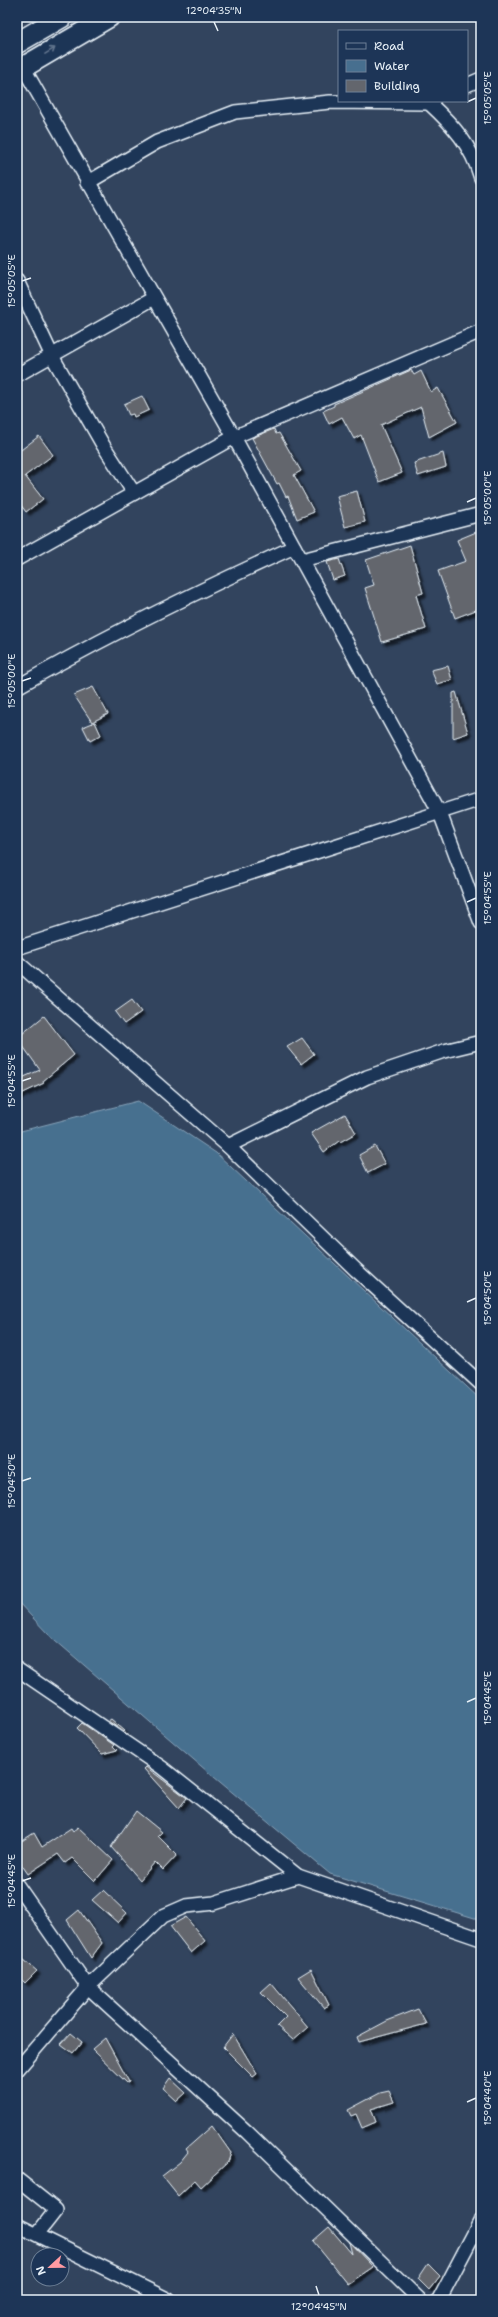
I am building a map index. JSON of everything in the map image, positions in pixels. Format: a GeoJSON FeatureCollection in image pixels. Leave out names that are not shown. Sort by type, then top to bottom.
{"type":"FeatureCollection","features":[{"type":"Feature","properties":{"kind":"main road"},"geometry":{"type":"LineString","coordinates":[[17,43],[62,17]]}},
{"type":"Feature","properties":{"kind":"main road"},"geometry":{"type":"LineString","coordinates":[[20,69],[109,17]]}},
{"type":"Feature","properties":{"kind":"street"},"geometry":{"type":"LineString","coordinates":[[20,69],[88,183],[234,437],[440,813],[481,923]]}},
{"type":"Feature","properties":{"kind":"street"},"geometry":{"type":"LineString","coordinates":[[468,85],[481,79]]}},
{"type":"Feature","properties":{"kind":"street"},"geometry":{"type":"LineString","coordinates":[[88,183],[157,142],[235,112],[330,102],[431,102],[454,126],[476,162],[481,178]]}},
{"type":"Feature","properties":{"kind":"street"},"geometry":{"type":"LineString","coordinates":[[17,280],[52,356],[103,445],[134,493]]}},
{"type":"Feature","properties":{"kind":"street"},"geometry":{"type":"LineString","coordinates":[[17,375],[154,298]]}},
{"type":"Feature","properties":{"kind":"street"},"geometry":{"type":"LineString","coordinates":[[17,559],[234,437],[481,331]]}},
{"type":"Feature","properties":{"kind":"street"},"geometry":{"type":"LineString","coordinates":[[302,560],[481,514]]}},
{"type":"Feature","properties":{"kind":"street"},"geometry":{"type":"LineString","coordinates":[[17,687],[63,660],[189,596],[294,547]]}},
{"type":"Feature","properties":{"kind":"street"},"geometry":{"type":"LineString","coordinates":[[17,948],[481,799]]}},
{"type":"Feature","properties":{"kind":"street"},"geometry":{"type":"LineString","coordinates":[[17,962],[228,1146],[356,1270],[481,1384]]}},
{"type":"Feature","properties":{"kind":"street"},"geometry":{"type":"LineString","coordinates":[[228,1146],[367,1077],[444,1051],[481,1042]]}},
{"type":"Feature","properties":{"kind":"street"},"geometry":{"type":"LineString","coordinates":[[17,1669],[160,1767],[298,1876],[481,1939]]}},
{"type":"Feature","properties":{"kind":"street"},"geometry":{"type":"LineString","coordinates":[[17,2070],[88,1987],[163,1916],[186,1906],[214,1903],[298,1876]]}},
{"type":"Feature","properties":{"kind":"street"},"geometry":{"type":"LineString","coordinates":[[17,1885],[88,1987],[247,2132],[420,2300]]}},
{"type":"Feature","properties":{"kind":"street"},"geometry":{"type":"LineString","coordinates":[[17,2178],[56,2210],[38,2233]]}},
{"type":"Feature","properties":{"kind":"street"},"geometry":{"type":"LineString","coordinates":[[439,2300],[481,2220]]}},
{"type":"Feature","properties":{"kind":"street"},"geometry":{"type":"LineString","coordinates":[[17,2225],[38,2233],[169,2300]]}},
{"type":"Feature","properties":{"kind":"water"},"geometry":{"type":"Polygon","coordinates":[[[138,1101],[216,1153],[481,1400],[481,1920],[330,1874],[208,1772],[48,1634],[17,1601],[17,1132],[138,1101]]]}},
{"type":"Feature","properties":{"kind":"building"},"geometry":{"type":"Polygon","coordinates":[[[411,370],[414,375],[421,371],[431,392],[438,388],[457,422],[429,437],[421,407],[381,425],[402,473],[379,482],[361,435],[354,439],[342,417],[329,424],[323,411],[334,406],[334,404],[411,370]]]}},
{"type":"Feature","properties":{"kind":"building"},"geometry":{"type":"Polygon","coordinates":[[[142,396],[149,410],[134,417],[133,414],[129,415],[124,404],[142,396]]]}},
{"type":"Feature","properties":{"kind":"building"},"geometry":{"type":"Polygon","coordinates":[[[274,429],[276,434],[279,433],[301,471],[294,475],[314,512],[297,519],[288,496],[286,497],[279,483],[277,484],[252,438],[274,429]]]}},
{"type":"Feature","properties":{"kind":"building"},"geometry":{"type":"Polygon","coordinates":[[[39,436],[53,455],[25,476],[43,499],[26,512],[17,500],[17,453],[39,436]]]}},
{"type":"Feature","properties":{"kind":"building"},"geometry":{"type":"Polygon","coordinates":[[[443,453],[446,467],[418,476],[414,463],[443,453]]]}},
{"type":"Feature","properties":{"kind":"building"},"geometry":{"type":"Polygon","coordinates":[[[357,491],[365,522],[345,527],[337,496],[357,491]]]}},
{"type":"Feature","properties":{"kind":"building"},"geometry":{"type":"Polygon","coordinates":[[[481,530],[481,608],[455,618],[438,571],[466,561],[457,540],[481,530]]]}},
{"type":"Feature","properties":{"kind":"building"},"geometry":{"type":"Polygon","coordinates":[[[410,545],[423,593],[416,595],[426,629],[382,642],[365,588],[374,585],[366,560],[410,545]]]}},
{"type":"Feature","properties":{"kind":"building"},"geometry":{"type":"Polygon","coordinates":[[[339,559],[345,576],[333,580],[327,562],[339,559]]]}},
{"type":"Feature","properties":{"kind":"building"},"geometry":{"type":"Polygon","coordinates":[[[448,666],[452,680],[437,684],[431,670],[448,666]]]}},
{"type":"Feature","properties":{"kind":"building"},"geometry":{"type":"Polygon","coordinates":[[[93,687],[108,714],[92,722],[74,695],[93,687]]]}},
{"type":"Feature","properties":{"kind":"building"},"geometry":{"type":"Polygon","coordinates":[[[456,692],[468,733],[453,738],[453,693],[456,692]]]}},
{"type":"Feature","properties":{"kind":"building"},"geometry":{"type":"Polygon","coordinates":[[[95,722],[101,735],[90,741],[83,727],[95,722]]]}},
{"type":"Feature","properties":{"kind":"building"},"geometry":{"type":"Polygon","coordinates":[[[132,1000],[141,1012],[124,1024],[115,1012],[132,1000]]]}},
{"type":"Feature","properties":{"kind":"building"},"geometry":{"type":"Polygon","coordinates":[[[44,1016],[74,1055],[43,1081],[44,1083],[17,1096],[17,1080],[40,1070],[17,1038],[44,1016]]]}},
{"type":"Feature","properties":{"kind":"building"},"geometry":{"type":"Polygon","coordinates":[[[302,1038],[314,1054],[301,1064],[287,1047],[302,1038]]]}},
{"type":"Feature","properties":{"kind":"building"},"geometry":{"type":"Polygon","coordinates":[[[345,1114],[356,1133],[340,1142],[339,1141],[324,1152],[311,1133],[345,1114]]]}},
{"type":"Feature","properties":{"kind":"building"},"geometry":{"type":"Polygon","coordinates":[[[375,1146],[385,1164],[368,1173],[359,1155],[375,1146]]]}},
{"type":"Feature","properties":{"kind":"building"},"geometry":{"type":"Polygon","coordinates":[[[111,1719],[125,1731],[124,1732],[108,1721],[111,1719]]]}},
{"type":"Feature","properties":{"kind":"building"},"geometry":{"type":"Polygon","coordinates":[[[82,1723],[114,1745],[113,1746],[117,1750],[102,1754],[77,1728],[82,1723]]]}},
{"type":"Feature","properties":{"kind":"building"},"geometry":{"type":"Polygon","coordinates":[[[146,1767],[187,1798],[179,1808],[144,1769],[146,1767]]]}},
{"type":"Feature","properties":{"kind":"building"},"geometry":{"type":"Polygon","coordinates":[[[136,1811],[162,1832],[158,1836],[177,1855],[163,1870],[155,1862],[140,1880],[111,1847],[136,1811]]]}},
{"type":"Feature","properties":{"kind":"building"},"geometry":{"type":"Polygon","coordinates":[[[78,1827],[113,1860],[95,1881],[72,1858],[65,1863],[58,1854],[28,1874],[17,1858],[17,1844],[34,1833],[42,1847],[71,1828],[73,1831],[78,1827]]]}},
{"type":"Feature","properties":{"kind":"building"},"geometry":{"type":"Polygon","coordinates":[[[103,1890],[127,1913],[118,1923],[92,1900],[103,1890]]]}},
{"type":"Feature","properties":{"kind":"building"},"geometry":{"type":"Polygon","coordinates":[[[79,1910],[102,1943],[91,1958],[67,1920],[79,1910]]]}},
{"type":"Feature","properties":{"kind":"building"},"geometry":{"type":"Polygon","coordinates":[[[186,1917],[205,1941],[191,1953],[170,1926],[186,1917]]]}},
{"type":"Feature","properties":{"kind":"building"},"geometry":{"type":"Polygon","coordinates":[[[17,1954],[37,1971],[25,1983],[17,1975],[17,1954]]]}},
{"type":"Feature","properties":{"kind":"building"},"geometry":{"type":"Polygon","coordinates":[[[311,1969],[329,2005],[324,2008],[298,1977],[311,1969]]]}},
{"type":"Feature","properties":{"kind":"building"},"geometry":{"type":"Polygon","coordinates":[[[271,1983],[308,2027],[293,2040],[277,2026],[286,2017],[261,1992],[271,1983]]]}},
{"type":"Feature","properties":{"kind":"building"},"geometry":{"type":"Polygon","coordinates":[[[418,2009],[426,2024],[359,2042],[357,2037],[387,2021],[418,2009]]]}},
{"type":"Feature","properties":{"kind":"building"},"geometry":{"type":"Polygon","coordinates":[[[71,2033],[82,2042],[73,2053],[61,2044],[71,2033]]]}},
{"type":"Feature","properties":{"kind":"building"},"geometry":{"type":"Polygon","coordinates":[[[233,2034],[257,2074],[253,2077],[223,2047],[233,2034]]]}},
{"type":"Feature","properties":{"kind":"building"},"geometry":{"type":"Polygon","coordinates":[[[105,2038],[129,2082],[127,2083],[92,2049],[105,2038]]]}},
{"type":"Feature","properties":{"kind":"building"},"geometry":{"type":"Polygon","coordinates":[[[170,2078],[186,2093],[177,2101],[163,2088],[170,2078]]]}},
{"type":"Feature","properties":{"kind":"building"},"geometry":{"type":"Polygon","coordinates":[[[389,2091],[394,2102],[371,2109],[376,2122],[362,2128],[356,2114],[351,2116],[348,2110],[380,2093],[389,2091]]]}},
{"type":"Feature","properties":{"kind":"building"},"geometry":{"type":"Polygon","coordinates":[[[212,2126],[231,2153],[228,2162],[201,2187],[195,2180],[178,2196],[162,2176],[180,2162],[188,2152],[186,2149],[212,2126]]]}},
{"type":"Feature","properties":{"kind":"building"},"geometry":{"type":"Polygon","coordinates":[[[329,2227],[352,2254],[349,2242],[373,2267],[348,2284],[313,2241],[329,2227]]]}},
{"type":"Feature","properties":{"kind":"building"},"geometry":{"type":"Polygon","coordinates":[[[428,2264],[440,2276],[429,2290],[418,2279],[428,2264]]]}}]}
